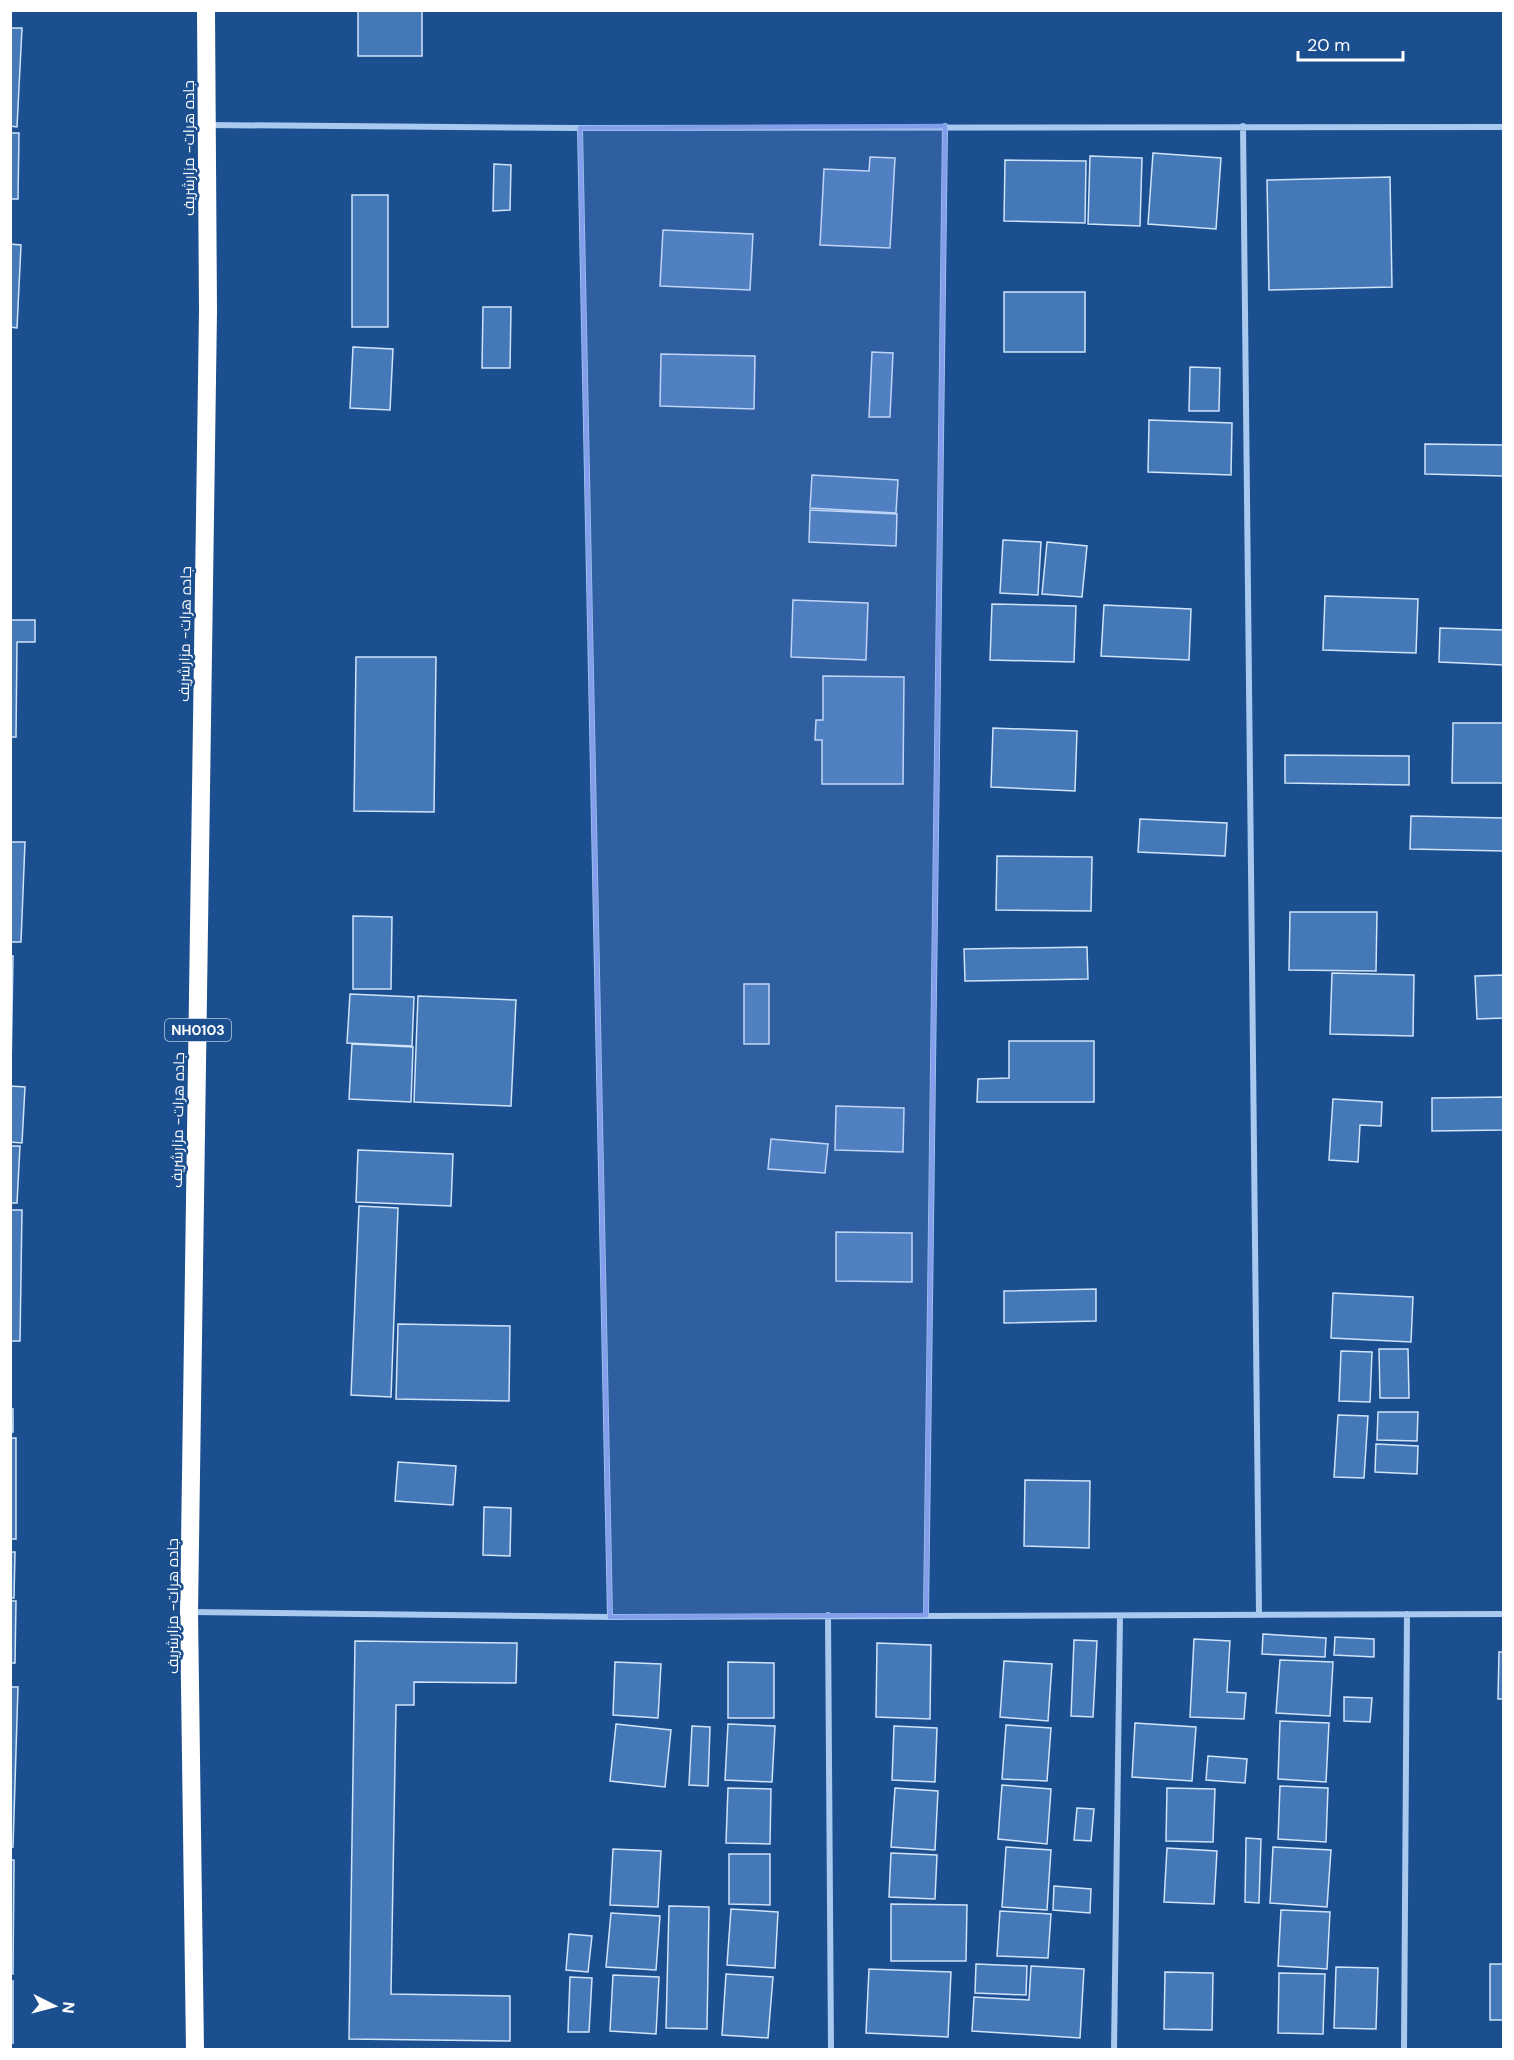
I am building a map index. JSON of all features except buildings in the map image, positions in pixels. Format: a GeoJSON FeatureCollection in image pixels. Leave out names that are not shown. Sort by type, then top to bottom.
{"type":"FeatureCollection","features":[{"type":"Feature","properties":{"kind":"highway","name":"جاده هرات- مزارشریف"},"geometry":{"type":"LineString","coordinates":[[195,2049],[189,1611],[208,311],[206,10]]}},
{"type":"Feature","properties":{"kind":"street"},"geometry":{"type":"LineString","coordinates":[[207,125],[580,128],[1503,127]]}},
{"type":"Feature","properties":{"kind":"street"},"geometry":{"type":"LineString","coordinates":[[926,1615],[945,126]]}},
{"type":"Feature","properties":{"kind":"street"},"geometry":{"type":"LineString","coordinates":[[1244,126],[1259,1615]]}},
{"type":"Feature","properties":{"kind":"street"},"geometry":{"type":"LineString","coordinates":[[580,128],[610,1617]]}},
{"type":"Feature","properties":{"kind":"street"},"geometry":{"type":"LineString","coordinates":[[189,1611],[610,1617],[1503,1614]]}},
{"type":"Feature","properties":{"kind":"street"},"geometry":{"type":"LineString","coordinates":[[1404,2049],[1407,1614]]}},
{"type":"Feature","properties":{"kind":"street"},"geometry":{"type":"LineString","coordinates":[[828,1615],[831,2049]]}},
{"type":"Feature","properties":{"kind":"street"},"geometry":{"type":"LineString","coordinates":[[1114,2049],[1120,1616]]}},
{"type":"Feature","properties":{"kind":"highlighted area"},"geometry":{"type":"Polygon","coordinates":[[[945,126],[926,1615],[610,1617],[580,128],[945,126]]]}}]}
